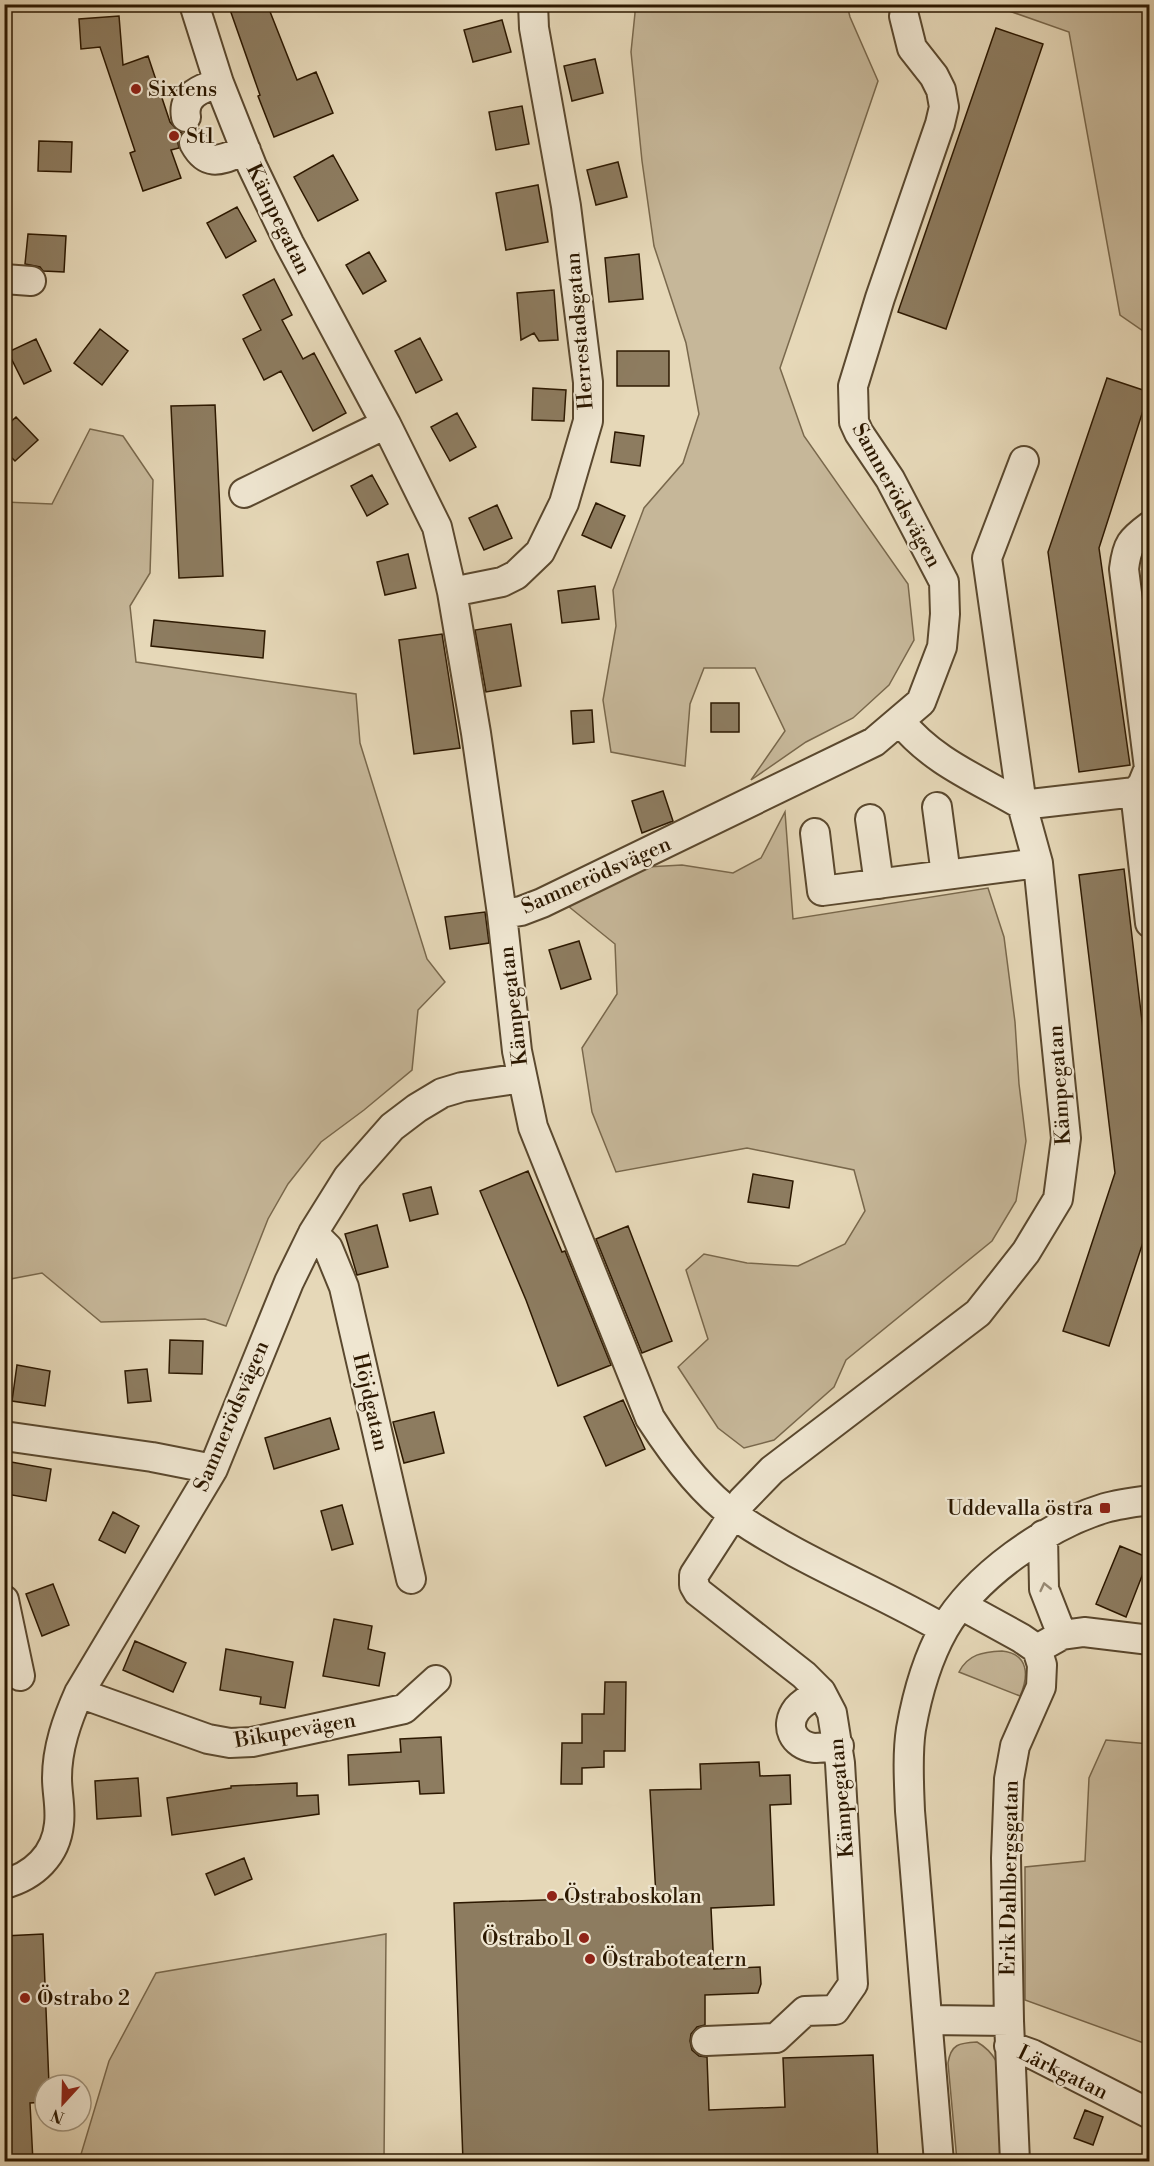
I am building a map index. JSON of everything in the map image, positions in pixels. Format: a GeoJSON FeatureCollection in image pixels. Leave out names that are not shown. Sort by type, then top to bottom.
{"type":"FeatureCollection","features":[{"type":"Feature","properties":{"kind":"street","name":"Kämpegatan"},"geometry":{"type":"LineString","coordinates":[[194,4],[219,83],[246,150],[289,243],[386,424],[437,527],[452,592],[476,733],[502,914],[517,1051],[533,1127],[650,1418],[668,1447],[733,1514],[816,1563],[944,1629]]}},
{"type":"Feature","properties":{"kind":"street","name":"Herrestadsgatan"},"geometry":{"type":"LineString","coordinates":[[452,592],[502,582],[516,575],[540,552],[564,503],[588,421],[588,382],[566,206],[534,28],[533,4]]}},
{"type":"Feature","properties":{"kind":"street","name":"Samnerödsvägen"},"geometry":{"type":"LineString","coordinates":[[502,914],[521,911],[553,898],[874,742],[921,702],[942,647],[945,615],[944,582],[890,479],[859,432],[854,422],[852,405],[853,386],[873,320],[944,107],[941,90],[934,76],[912,48],[904,16]]}},
{"type":"Feature","properties":{"kind":"street"},"geometry":{"type":"LineString","coordinates":[[219,83],[201,89],[187,102],[190,130],[201,155],[206,158],[228,157],[246,150]]}},
{"type":"Feature","properties":{"kind":"street"},"geometry":{"type":"LineString","coordinates":[[244,493],[386,424]]}},
{"type":"Feature","properties":{"kind":"street","name":"Kämpegatan"},"geometry":{"type":"LineString","coordinates":[[706,2041],[776,2038],[806,2011],[836,2010],[853,1984],[839,1746],[832,1713],[812,1684],[705,1599],[694,1585],[694,1575],[733,1514],[755,1486],[772,1470],[978,1313],[1026,1252],[1058,1199],[1066,1138],[1038,863],[1022,805],[987,558],[1024,461]]}},
{"type":"Feature","properties":{"kind":"street"},"geometry":{"type":"LineString","coordinates":[[900,721],[910,733],[946,764],[1022,805],[1135,792],[1142,785],[1149,768],[1124,569],[1132,539],[1149,526]]}},
{"type":"Feature","properties":{"kind":"street"},"geometry":{"type":"LineString","coordinates":[[1135,792],[1149,923]]}},
{"type":"Feature","properties":{"kind":"street"},"geometry":{"type":"LineString","coordinates":[[937,807],[946,875]]}},
{"type":"Feature","properties":{"kind":"street"},"geometry":{"type":"LineString","coordinates":[[870,819],[879,884]]}},
{"type":"Feature","properties":{"kind":"street"},"geometry":{"type":"LineString","coordinates":[[814,833],[822,891],[1038,863]]}},
{"type":"Feature","properties":{"kind":"street","name":"Samnerödsvägen"},"geometry":{"type":"LineString","coordinates":[[4,1884],[34,1872],[53,1847],[59,1825],[57,1777],[60,1748],[67,1720],[79,1693],[213,1469],[270,1326],[313,1233],[348,1177],[392,1127],[441,1093],[462,1087],[522,1078]]}},
{"type":"Feature","properties":{"kind":"street","name":"Höjdgatan"},"geometry":{"type":"LineString","coordinates":[[313,1233],[328,1248],[344,1287],[411,1579]]}},
{"type":"Feature","properties":{"kind":"street"},"geometry":{"type":"LineString","coordinates":[[4,1436],[152,1457],[213,1469]]}},
{"type":"Feature","properties":{"kind":"street"},"geometry":{"type":"LineString","coordinates":[[939,2162],[910,1810],[911,1730],[917,1698],[944,1629],[961,1605],[1019,1551],[1043,1535],[1105,1508],[1149,1500]]}},
{"type":"Feature","properties":{"kind":"street"},"geometry":{"type":"LineString","coordinates":[[1043,1535],[1044,1589],[1062,1635]]}},
{"type":"Feature","properties":{"kind":"street"},"geometry":{"type":"LineString","coordinates":[[4,1600],[20,1676]]}},
{"type":"Feature","properties":{"kind":"street"},"geometry":{"type":"LineString","coordinates":[[961,1605],[1037,1649],[1062,1635],[1084,1632],[1149,1640]]}},
{"type":"Feature","properties":{"kind":"street","name":"Erik Dahlbergsgatan"},"geometry":{"type":"LineString","coordinates":[[1015,2162],[1009,2033],[1006,1858],[1009,1779],[1015,1746],[1041,1687],[1042,1665],[1037,1649]]}},
{"type":"Feature","properties":{"kind":"street","name":"Bikupevägen"},"geometry":{"type":"LineString","coordinates":[[79,1693],[208,1739],[230,1743],[252,1742],[404,1709],[436,1680]]}},
{"type":"Feature","properties":{"kind":"street"},"geometry":{"type":"LineString","coordinates":[[812,1684],[807,1700],[796,1710],[790,1731],[794,1738],[814,1748],[839,1746]]}},
{"type":"Feature","properties":{"kind":"street"},"geometry":{"type":"LineString","coordinates":[[929,2020],[1009,2033]]}},
{"type":"Feature","properties":{"kind":"street","name":"Lärkgatan"},"geometry":{"type":"LineString","coordinates":[[1009,2033],[1032,2054],[1149,2114]]}},
{"type":"Feature","properties":{"kind":"shaded area"},"geometry":{"type":"Polygon","coordinates":[[[634,5],[847,5],[878,81],[780,368],[804,436],[908,584],[914,640],[889,685],[853,718],[806,742],[751,780],[785,731],[755,668],[704,668],[690,704],[685,766],[611,752],[603,700],[616,626],[613,590],[644,508],[683,463],[699,414],[686,343],[654,246],[642,161],[631,52],[634,5]]]}},
{"type":"Feature","properties":{"kind":"shaded area"},"geometry":{"type":"Polygon","coordinates":[[[992,5],[1149,5],[1149,335],[1120,315],[1069,32],[992,5]]]}},
{"type":"Feature","properties":{"kind":"shaded area"},"geometry":{"type":"Polygon","coordinates":[[[90,429],[123,436],[153,480],[150,573],[130,606],[136,662],[356,694],[360,743],[427,959],[445,982],[418,1010],[412,1070],[321,1142],[288,1184],[268,1219],[226,1326],[205,1319],[101,1322],[42,1273],[5,1280],[5,502],[52,504],[90,429]]]}},
{"type":"Feature","properties":{"kind":"shaded area"},"geometry":{"type":"Polygon","coordinates":[[[785,812],[793,919],[988,888],[1004,937],[1015,1022],[1026,1141],[1016,1201],[992,1241],[846,1360],[834,1387],[774,1440],[744,1448],[718,1428],[678,1367],[708,1339],[686,1270],[704,1254],[747,1263],[798,1266],[845,1244],[865,1211],[854,1170],[747,1148],[616,1172],[592,1112],[582,1048],[617,994],[615,944],[568,906],[647,867],[682,865],[733,873],[761,858],[785,812]]]}},
{"type":"Feature","properties":{"kind":"shaded area"},"geometry":{"type":"Polygon","coordinates":[[[1002,1651],[1017,1656],[1022,1661],[1025,1681],[1020,1696],[959,1672],[967,1661],[977,1655],[1002,1651]]]}},
{"type":"Feature","properties":{"kind":"shaded area"},"geometry":{"type":"Polygon","coordinates":[[[1106,1740],[1149,1744],[1147,1791],[1150,1824],[1149,2045],[1025,2000],[1025,1867],[1085,1861],[1089,1778],[1106,1740]]]}},
{"type":"Feature","properties":{"kind":"shaded area"},"geometry":{"type":"Polygon","coordinates":[[[386,1934],[384,2161],[79,2161],[87,2133],[93,2133],[93,2114],[109,2061],[156,1973],[386,1934]]]}},
{"type":"Feature","properties":{"kind":"shaded area"},"geometry":{"type":"Polygon","coordinates":[[[977,2042],[988,2050],[996,2061],[1006,2161],[957,2161],[949,2057],[957,2046],[977,2042]]]}},
{"type":"Feature","properties":{"kind":"building"},"geometry":{"type":"Polygon","coordinates":[[[228,4],[267,4],[297,80],[316,72],[333,113],[274,137],[228,4]]]}},
{"type":"Feature","properties":{"kind":"building"},"geometry":{"type":"Polygon","coordinates":[[[119,16],[123,65],[148,56],[170,122],[182,133],[178,143],[179,148],[171,150],[181,178],[143,191],[130,153],[135,151],[100,47],[81,49],[79,19],[119,16]]]}},
{"type":"Feature","properties":{"kind":"building"},"geometry":{"type":"Polygon","coordinates":[[[502,20],[511,52],[473,62],[464,30],[502,20]]]}},
{"type":"Feature","properties":{"kind":"building"},"geometry":{"type":"Polygon","coordinates":[[[996,28],[1043,44],[946,329],[898,312],[996,28]]]}},
{"type":"Feature","properties":{"kind":"building"},"geometry":{"type":"Polygon","coordinates":[[[595,59],[603,93],[572,101],[564,66],[595,59]]]}},
{"type":"Feature","properties":{"kind":"building"},"geometry":{"type":"Polygon","coordinates":[[[522,106],[529,144],[496,150],[489,112],[522,106]]]}},
{"type":"Feature","properties":{"kind":"building"},"geometry":{"type":"Polygon","coordinates":[[[39,141],[72,142],[71,172],[38,171],[39,141]]]}},
{"type":"Feature","properties":{"kind":"building"},"geometry":{"type":"Polygon","coordinates":[[[333,155],[358,200],[318,221],[294,177],[333,155]]]}},
{"type":"Feature","properties":{"kind":"building"},"geometry":{"type":"Polygon","coordinates":[[[618,162],[627,197],[596,205],[587,170],[618,162]]]}},
{"type":"Feature","properties":{"kind":"building"},"geometry":{"type":"Polygon","coordinates":[[[538,185],[548,242],[506,250],[496,193],[538,185]]]}},
{"type":"Feature","properties":{"kind":"building"},"geometry":{"type":"Polygon","coordinates":[[[237,207],[256,241],[226,258],[207,223],[237,207]]]}},
{"type":"Feature","properties":{"kind":"building"},"geometry":{"type":"Polygon","coordinates":[[[28,234],[66,236],[64,272],[43,271],[40,267],[25,264],[28,234]]]}},
{"type":"Feature","properties":{"kind":"building"},"geometry":{"type":"Polygon","coordinates":[[[369,252],[386,281],[363,294],[346,265],[369,252]]]}},
{"type":"Feature","properties":{"kind":"building"},"geometry":{"type":"Polygon","coordinates":[[[639,254],[643,299],[609,302],[605,258],[639,254]]]}},
{"type":"Feature","properties":{"kind":"building"},"geometry":{"type":"Polygon","coordinates":[[[274,279],[292,315],[282,320],[303,359],[314,353],[346,413],[313,431],[281,371],[264,380],[243,339],[261,330],[243,295],[274,279]]]}},
{"type":"Feature","properties":{"kind":"building"},"geometry":{"type":"Polygon","coordinates":[[[554,290],[558,340],[539,341],[534,333],[521,340],[517,293],[554,290]]]}},
{"type":"Feature","properties":{"kind":"building"},"geometry":{"type":"Polygon","coordinates":[[[100,329],[128,351],[102,385],[74,363],[100,329]]]}},
{"type":"Feature","properties":{"kind":"building"},"geometry":{"type":"Polygon","coordinates":[[[420,338],[442,380],[416,393],[395,351],[420,338]]]}},
{"type":"Feature","properties":{"kind":"building"},"geometry":{"type":"Polygon","coordinates":[[[36,339],[51,371],[24,384],[8,352],[36,339]]]}},
{"type":"Feature","properties":{"kind":"building"},"geometry":{"type":"Polygon","coordinates":[[[617,351],[669,351],[669,386],[617,386],[617,351]]]}},
{"type":"Feature","properties":{"kind":"building"},"geometry":{"type":"Polygon","coordinates":[[[1107,378],[1149,392],[1099,548],[1130,765],[1079,772],[1048,552],[1107,378]]]}},
{"type":"Feature","properties":{"kind":"building"},"geometry":{"type":"Polygon","coordinates":[[[533,388],[566,390],[564,421],[532,420],[533,388]]]}},
{"type":"Feature","properties":{"kind":"building"},"geometry":{"type":"Polygon","coordinates":[[[215,405],[223,576],[179,578],[171,406],[215,405]]]}},
{"type":"Feature","properties":{"kind":"building"},"geometry":{"type":"Polygon","coordinates":[[[457,413],[476,447],[450,461],[431,427],[457,413]]]}},
{"type":"Feature","properties":{"kind":"building"},"geometry":{"type":"Polygon","coordinates":[[[16,417],[38,440],[15,461],[4,450],[4,428],[16,417]]]}},
{"type":"Feature","properties":{"kind":"building"},"geometry":{"type":"Polygon","coordinates":[[[615,432],[644,436],[640,466],[611,462],[615,432]]]}},
{"type":"Feature","properties":{"kind":"building"},"geometry":{"type":"Polygon","coordinates":[[[372,475],[388,504],[367,516],[351,486],[372,475]]]}},
{"type":"Feature","properties":{"kind":"building"},"geometry":{"type":"Polygon","coordinates":[[[596,503],[625,516],[611,548],[582,535],[596,503]]]}},
{"type":"Feature","properties":{"kind":"building"},"geometry":{"type":"Polygon","coordinates":[[[497,505],[512,538],[484,550],[469,518],[497,505]]]}},
{"type":"Feature","properties":{"kind":"building"},"geometry":{"type":"Polygon","coordinates":[[[408,554],[416,588],[385,595],[377,562],[408,554]]]}},
{"type":"Feature","properties":{"kind":"building"},"geometry":{"type":"Polygon","coordinates":[[[595,586],[599,619],[562,623],[558,591],[595,586]]]}},
{"type":"Feature","properties":{"kind":"building"},"geometry":{"type":"Polygon","coordinates":[[[154,620],[265,631],[263,658],[151,646],[154,620]]]}},
{"type":"Feature","properties":{"kind":"building"},"geometry":{"type":"Polygon","coordinates":[[[511,624],[521,686],[486,692],[475,630],[511,624]]]}},
{"type":"Feature","properties":{"kind":"building"},"geometry":{"type":"Polygon","coordinates":[[[442,634],[460,748],[414,754],[399,640],[442,634]]]}},
{"type":"Feature","properties":{"kind":"building"},"geometry":{"type":"Polygon","coordinates":[[[711,703],[739,703],[739,732],[711,732],[711,703]]]}},
{"type":"Feature","properties":{"kind":"building"},"geometry":{"type":"Polygon","coordinates":[[[592,710],[594,742],[573,744],[571,711],[592,710]]]}},
{"type":"Feature","properties":{"kind":"building"},"geometry":{"type":"Polygon","coordinates":[[[663,791],[673,821],[642,833],[632,801],[663,791]]]}},
{"type":"Feature","properties":{"kind":"building"},"geometry":{"type":"Polygon","coordinates":[[[1124,869],[1149,1080],[1149,1224],[1109,1346],[1063,1331],[1115,1173],[1079,875],[1124,869]]]}},
{"type":"Feature","properties":{"kind":"building"},"geometry":{"type":"Polygon","coordinates":[[[485,912],[489,943],[450,949],[445,917],[485,912]]]}},
{"type":"Feature","properties":{"kind":"building"},"geometry":{"type":"Polygon","coordinates":[[[579,941],[591,979],[561,989],[549,950],[579,941]]]}},
{"type":"Feature","properties":{"kind":"building"},"geometry":{"type":"Polygon","coordinates":[[[528,1171],[562,1252],[565,1251],[611,1365],[558,1386],[526,1300],[480,1191],[528,1171]]]}},
{"type":"Feature","properties":{"kind":"building"},"geometry":{"type":"Polygon","coordinates":[[[753,1174],[793,1181],[789,1208],[748,1202],[753,1174]]]}},
{"type":"Feature","properties":{"kind":"building"},"geometry":{"type":"Polygon","coordinates":[[[431,1187],[438,1214],[410,1221],[403,1194],[431,1187]]]}},
{"type":"Feature","properties":{"kind":"building"},"geometry":{"type":"Polygon","coordinates":[[[377,1225],[388,1267],[357,1275],[345,1234],[377,1225]]]}},
{"type":"Feature","properties":{"kind":"building"},"geometry":{"type":"Polygon","coordinates":[[[628,1226],[672,1341],[642,1353],[596,1239],[628,1226]]]}},
{"type":"Feature","properties":{"kind":"building"},"geometry":{"type":"Polygon","coordinates":[[[170,1340],[203,1341],[202,1374],[169,1373],[170,1340]]]}},
{"type":"Feature","properties":{"kind":"building"},"geometry":{"type":"Polygon","coordinates":[[[17,1365],[50,1371],[45,1406],[12,1401],[17,1365]]]}},
{"type":"Feature","properties":{"kind":"building"},"geometry":{"type":"Polygon","coordinates":[[[147,1369],[151,1401],[128,1403],[125,1371],[147,1369]]]}},
{"type":"Feature","properties":{"kind":"building"},"geometry":{"type":"Polygon","coordinates":[[[623,1400],[645,1449],[606,1466],[584,1417],[623,1400]]]}},
{"type":"Feature","properties":{"kind":"building"},"geometry":{"type":"Polygon","coordinates":[[[434,1412],[444,1453],[404,1463],[393,1422],[434,1412]]]}},
{"type":"Feature","properties":{"kind":"building"},"geometry":{"type":"Polygon","coordinates":[[[330,1418],[339,1449],[274,1469],[265,1438],[330,1418]]]}},
{"type":"Feature","properties":{"kind":"building"},"geometry":{"type":"Polygon","coordinates":[[[11,1462],[51,1469],[46,1501],[6,1494],[11,1462]]]}},
{"type":"Feature","properties":{"kind":"building"},"geometry":{"type":"Polygon","coordinates":[[[342,1505],[353,1544],[332,1550],[321,1511],[342,1505]]]}},
{"type":"Feature","properties":{"kind":"building"},"geometry":{"type":"Polygon","coordinates":[[[113,1512],[139,1526],[125,1553],[99,1540],[113,1512]]]}},
{"type":"Feature","properties":{"kind":"building"},"geometry":{"type":"Polygon","coordinates":[[[1120,1546],[1149,1558],[1126,1617],[1096,1604],[1120,1546]]]}},
{"type":"Feature","properties":{"kind":"building"},"geometry":{"type":"Polygon","coordinates":[[[53,1584],[69,1625],[42,1636],[26,1594],[53,1584]]]}},
{"type":"Feature","properties":{"kind":"building"},"geometry":{"type":"Polygon","coordinates":[[[334,1619],[372,1626],[368,1649],[385,1653],[379,1686],[323,1676],[334,1619]]]}},
{"type":"Feature","properties":{"kind":"building"},"geometry":{"type":"Polygon","coordinates":[[[135,1641],[186,1663],[173,1692],[123,1670],[135,1641]]]}},
{"type":"Feature","properties":{"kind":"building"},"geometry":{"type":"Polygon","coordinates":[[[226,1649],[293,1662],[285,1708],[260,1704],[261,1697],[220,1690],[226,1649]]]}},
{"type":"Feature","properties":{"kind":"building"},"geometry":{"type":"Polygon","coordinates":[[[605,1682],[626,1682],[625,1751],[604,1751],[604,1767],[582,1768],[582,1784],[561,1784],[562,1743],[582,1743],[582,1714],[604,1714],[605,1682]]]}},
{"type":"Feature","properties":{"kind":"building"},"geometry":{"type":"Polygon","coordinates":[[[441,1737],[444,1793],[420,1794],[419,1781],[349,1785],[348,1755],[401,1752],[400,1739],[441,1737]]]}},
{"type":"Feature","properties":{"kind":"building","name":"Östrabo 1"},"geometry":{"type":"Polygon","coordinates":[[[759,1762],[760,1776],[790,1775],[791,1804],[770,1805],[774,1905],[711,1908],[714,1969],[760,1967],[761,1984],[758,1993],[705,1995],[705,2025],[697,2027],[691,2034],[690,2041],[692,2050],[699,2056],[707,2057],[709,2110],[785,2107],[783,2058],[873,2055],[878,2162],[463,2162],[454,1903],[656,1896],[650,1790],[701,1789],[700,1764],[759,1762]]]}},
{"type":"Feature","properties":{"kind":"building"},"geometry":{"type":"Polygon","coordinates":[[[138,1778],[141,1816],[97,1819],[95,1781],[138,1778]]]}},
{"type":"Feature","properties":{"kind":"building"},"geometry":{"type":"Polygon","coordinates":[[[297,1783],[297,1796],[318,1795],[319,1814],[172,1835],[167,1798],[231,1788],[231,1786],[297,1783]]]}},
{"type":"Feature","properties":{"kind":"building"},"geometry":{"type":"Polygon","coordinates":[[[244,1858],[252,1879],[215,1895],[206,1874],[244,1858]]]}},
{"type":"Feature","properties":{"kind":"building","name":"Östrabo 2"},"geometry":{"type":"Polygon","coordinates":[[[43,1934],[49,2073],[33,2073],[33,2103],[30,2103],[33,2162],[4,2162],[4,1936],[43,1934]]]}},
{"type":"Feature","properties":{"kind":"building"},"geometry":{"type":"Polygon","coordinates":[[[1085,2110],[1103,2117],[1093,2145],[1074,2138],[1085,2110]]]}},
{"type":"Feature","properties":{"kind":"place","name":"Sixtens"},"geometry":{"type":"Point","coordinates":[136,89]}},
{"type":"Feature","properties":{"kind":"place","name":"St1"},"geometry":{"type":"Point","coordinates":[174,136]}},
{"type":"Feature","properties":{"kind":"place","name":"Uddevalla östra"},"geometry":{"type":"Point","coordinates":[1105,1508]}},
{"type":"Feature","properties":{"kind":"place","name":"Östraboskolan"},"geometry":{"type":"Point","coordinates":[552,1896]}},
{"type":"Feature","properties":{"kind":"place","name":"Östrabo 1"},"geometry":{"type":"Point","coordinates":[584,1938]}},
{"type":"Feature","properties":{"kind":"place","name":"Östraboteatern"},"geometry":{"type":"Point","coordinates":[590,1959]}},
{"type":"Feature","properties":{"kind":"place","name":"Östrabo 2"},"geometry":{"type":"Point","coordinates":[25,1998]}}]}
